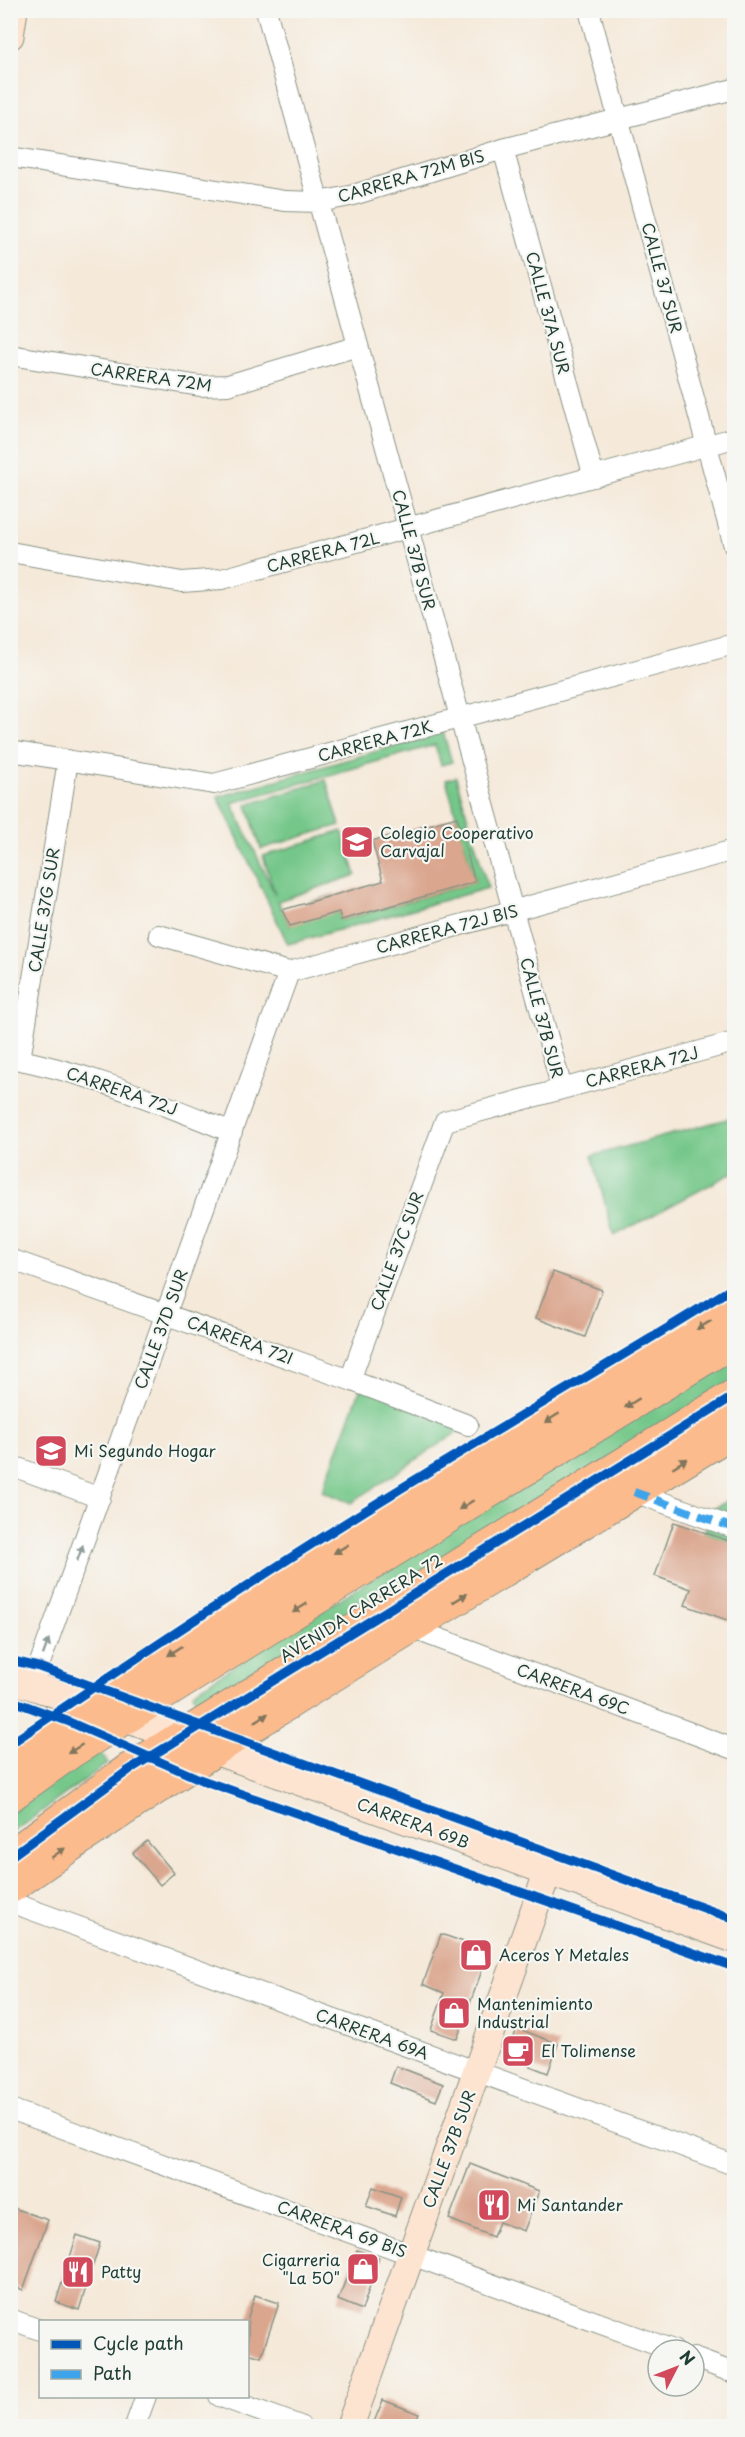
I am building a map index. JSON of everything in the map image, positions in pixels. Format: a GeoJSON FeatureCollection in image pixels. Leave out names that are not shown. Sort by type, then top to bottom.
{"type":"FeatureCollection","features":[{"type":"Feature","properties":{"kind":"highway"},"geometry":{"type":"LineString","coordinates":[[10,1760],[204,1633],[735,1307]]}},
{"type":"Feature","properties":{"kind":"highway","name":"AVENIDA CARRERA 72"},"geometry":{"type":"LineString","coordinates":[[10,1795],[70,1752],[735,1340]]}},
{"type":"Feature","properties":{"kind":"highway"},"geometry":{"type":"LineString","coordinates":[[621,1376],[700,1361]]}},
{"type":"Feature","properties":{"kind":"highway","name":"AVENIDA CARRERA 72"},"geometry":{"type":"LineString","coordinates":[[10,1857],[129,1770],[735,1396]]}},
{"type":"Feature","properties":{"kind":"highway"},"geometry":{"type":"LineString","coordinates":[[10,1887],[212,1750],[735,1430]]}},
{"type":"Feature","properties":{"kind":"street"},"geometry":{"type":"LineString","coordinates":[[10,36],[14,10]]}},
{"type":"Feature","properties":{"kind":"street","name":"CALLE 37B SUR"},"geometry":{"type":"LineString","coordinates":[[266,10],[562,1089]]}},
{"type":"Feature","properties":{"kind":"street","name":"CALLE 37 SUR"},"geometry":{"type":"LineString","coordinates":[[589,10],[735,546]]}},
{"type":"Feature","properties":{"kind":"street","name":"CARRERA 72M BIS"},"geometry":{"type":"LineString","coordinates":[[10,157],[285,201],[318,202],[350,196],[503,149],[735,89]]}},
{"type":"Feature","properties":{"kind":"street","name":"CALLE 37A SUR"},"geometry":{"type":"LineString","coordinates":[[503,149],[594,477]]}},
{"type":"Feature","properties":{"kind":"street","name":"CARRERA 72M"},"geometry":{"type":"LineString","coordinates":[[10,355],[215,387],[358,346]]}},
{"type":"Feature","properties":{"kind":"street","name":"CARRERA 72L"},"geometry":{"type":"LineString","coordinates":[[10,552],[182,582],[205,582],[735,438]]}},
{"type":"Feature","properties":{"kind":"street","name":"CARRERA 72K"},"geometry":{"type":"LineString","coordinates":[[10,751],[214,784],[735,644]]}},
{"type":"Feature","properties":{"kind":"street","name":"CALLE 37G SUR"},"geometry":{"type":"LineString","coordinates":[[15,1059],[68,760]]}},
{"type":"Feature","properties":{"kind":"street","name":"CARRERA 72J BIS"},"geometry":{"type":"LineString","coordinates":[[289,972],[735,850]]}},
{"type":"Feature","properties":{"kind":"street"},"geometry":{"type":"LineString","coordinates":[[159,935],[289,972]]}},
{"type":"Feature","properties":{"kind":"street","name":"CALLE 37D SUR"},"geometry":{"type":"LineString","coordinates":[[21,1682],[100,1498],[289,972]]}},
{"type":"Feature","properties":{"kind":"street","name":"CARRERA 72J"},"geometry":{"type":"LineString","coordinates":[[445,1121],[735,1042]]}},
{"type":"Feature","properties":{"kind":"street","name":"CARRERA 72J"},"geometry":{"type":"LineString","coordinates":[[15,1059],[76,1074],[132,1092],[232,1132]]}},
{"type":"Feature","properties":{"kind":"street","name":"CALLE 37C SUR"},"geometry":{"type":"LineString","coordinates":[[350,1380],[445,1121]]}},
{"type":"Feature","properties":{"kind":"street","name":"CARRERA 72I"},"geometry":{"type":"LineString","coordinates":[[10,1259],[350,1380],[468,1425]]}},
{"type":"Feature","properties":{"kind":"street"},"geometry":{"type":"LineString","coordinates":[[10,1465],[100,1498]]}},
{"type":"Feature","properties":{"kind":"street"},"geometry":{"type":"LineString","coordinates":[[634,1492],[735,1528]]}},
{"type":"Feature","properties":{"kind":"street","name":"CARRERA 69C"},"geometry":{"type":"LineString","coordinates":[[411,1628],[735,1749]]}},
{"type":"Feature","properties":{"kind":"street","name":"CARRERA 69B"},"geometry":{"type":"LineString","coordinates":[[21,1682],[735,1939]]}},
{"type":"Feature","properties":{"kind":"street","name":"CALLE 37B SUR"},"geometry":{"type":"LineString","coordinates":[[350,2427],[548,1871]]}},
{"type":"Feature","properties":{"kind":"street","name":"CARRERA 69A"},"geometry":{"type":"LineString","coordinates":[[10,1902],[735,2165]]}},
{"type":"Feature","properties":{"kind":"street","name":"CARRERA 69 BIS"},"geometry":{"type":"LineString","coordinates":[[10,2109],[646,2340]]}},
{"type":"Feature","properties":{"kind":"street"},"geometry":{"type":"LineString","coordinates":[[10,2319],[39,2330]]}},
{"type":"Feature","properties":{"kind":"street"},"geometry":{"type":"LineString","coordinates":[[706,2362],[735,2373]]}},
{"type":"Feature","properties":{"kind":"street"},"geometry":{"type":"LineString","coordinates":[[135,2427],[146,2398]]}},
{"type":"Feature","properties":{"kind":"street"},"geometry":{"type":"LineString","coordinates":[[222,2398],[300,2427]]}},
{"type":"Feature","properties":{"kind":"green space"},"geometry":{"type":"Polygon","coordinates":[[[443,732],[452,762],[441,765],[435,745],[232,803],[275,894],[263,856],[342,831],[356,875],[278,901],[290,926],[309,902],[334,895],[341,920],[475,882],[446,780],[456,777],[488,888],[288,944],[218,797],[443,732]]]}},
{"type":"Feature","properties":{"kind":"green space"},"geometry":{"type":"Polygon","coordinates":[[[326,780],[340,825],[261,849],[247,805],[326,780]]]}},
{"type":"Feature","properties":{"kind":"green space"},"geometry":{"type":"Polygon","coordinates":[[[734,1117],[734,1172],[614,1236],[592,1156],[734,1117]]]}},
{"type":"Feature","properties":{"kind":"green space"},"geometry":{"type":"Polygon","coordinates":[[[734,1350],[734,1383],[206,1703],[196,1699],[193,1692],[734,1350]]]}},
{"type":"Feature","properties":{"kind":"green space"},"geometry":{"type":"Polygon","coordinates":[[[362,1385],[468,1425],[351,1503],[322,1491],[362,1385]]]}},
{"type":"Feature","properties":{"kind":"green space"},"geometry":{"type":"Polygon","coordinates":[[[734,1497],[734,1543],[704,1533],[715,1508],[734,1497]]]}},
{"type":"Feature","properties":{"kind":"green space"},"geometry":{"type":"Polygon","coordinates":[[[98,1749],[108,1763],[16,1830],[11,1838],[11,1812],[98,1749]]]}},
{"type":"Feature","properties":{"kind":"building"},"geometry":{"type":"Polygon","coordinates":[[[457,817],[475,882],[341,920],[339,912],[290,926],[282,910],[383,881],[372,841],[457,817]]]}},
{"type":"Feature","properties":{"kind":"building"},"geometry":{"type":"Polygon","coordinates":[[[553,1272],[602,1290],[585,1337],[536,1318],[553,1272]]]}},
{"type":"Feature","properties":{"kind":"building"},"geometry":{"type":"Polygon","coordinates":[[[674,1522],[735,1543],[735,1623],[685,1605],[691,1589],[655,1576],[674,1522]]]}},
{"type":"Feature","properties":{"kind":"building"},"geometry":{"type":"Polygon","coordinates":[[[147,1841],[174,1873],[160,1885],[133,1853],[147,1841]]]}},
{"type":"Feature","properties":{"kind":"building"},"geometry":{"type":"Polygon","coordinates":[[[441,1934],[489,1951],[457,2039],[431,2030],[444,1993],[423,1984],[441,1934]]]}},
{"type":"Feature","properties":{"kind":"building"},"geometry":{"type":"Polygon","coordinates":[[[517,2028],[558,2044],[548,2073],[507,2057],[517,2028]]]}},
{"type":"Feature","properties":{"kind":"building"},"geometry":{"type":"Polygon","coordinates":[[[396,2066],[443,2084],[436,2101],[390,2083],[396,2066]]]}},
{"type":"Feature","properties":{"kind":"building","name":"Mi Santander"},"geometry":{"type":"Polygon","coordinates":[[[470,2164],[539,2191],[524,2231],[499,2222],[493,2237],[449,2219],[470,2164]]]}},
{"type":"Feature","properties":{"kind":"building"},"geometry":{"type":"Polygon","coordinates":[[[373,2187],[401,2197],[395,2216],[366,2206],[373,2187]]]}},
{"type":"Feature","properties":{"kind":"building"},"geometry":{"type":"Polygon","coordinates":[[[10,2207],[48,2220],[23,2290],[10,2285],[10,2207]]]}},
{"type":"Feature","properties":{"kind":"building","name":"Patty"},"geometry":{"type":"Polygon","coordinates":[[[77,2235],[100,2243],[79,2310],[56,2302],[77,2235]]]}},
{"type":"Feature","properties":{"kind":"building"},"geometry":{"type":"Polygon","coordinates":[[[357,2250],[379,2258],[362,2310],[338,2300],[357,2250]]]}},
{"type":"Feature","properties":{"kind":"building"},"geometry":{"type":"Polygon","coordinates":[[[255,2295],[279,2303],[261,2357],[249,2353],[248,2317],[255,2295]]]}},
{"type":"Feature","properties":{"kind":"building"},"geometry":{"type":"Polygon","coordinates":[[[383,2400],[419,2414],[413,2427],[372,2427],[383,2400]]]}},
{"type":"Feature","properties":{"kind":"marked path"},"geometry":{"type":"LineString","coordinates":[[634,1492],[734,1528]]}},
{"type":"Feature","properties":{"kind":"cycle path"},"geometry":{"type":"LineString","coordinates":[[10,1744],[321,1538],[734,1287]]}},
{"type":"Feature","properties":{"kind":"cycle path"},"geometry":{"type":"LineString","coordinates":[[10,1857],[129,1770],[734,1396]]}},
{"type":"Feature","properties":{"kind":"cycle path"},"geometry":{"type":"LineString","coordinates":[[10,1660],[39,1667],[734,1919]]}},
{"type":"Feature","properties":{"kind":"cycle path"},"geometry":{"type":"LineString","coordinates":[[10,1700],[67,1721],[202,1780],[734,1967]]}},
{"type":"Feature","properties":{"kind":"place","name":"Colegio Cooperativo Carvajal"},"geometry":{"type":"Point","coordinates":[357,842]}},
{"type":"Feature","properties":{"kind":"place","name":"Mi Segundo Hogar"},"geometry":{"type":"Point","coordinates":[51,1451]}},
{"type":"Feature","properties":{"kind":"place","name":"Aceros Y Metales"},"geometry":{"type":"Point","coordinates":[476,1955]}},
{"type":"Feature","properties":{"kind":"place","name":"Mantenimiento Industrial"},"geometry":{"type":"Point","coordinates":[454,2013]}},
{"type":"Feature","properties":{"kind":"place","name":"El Tolimense"},"geometry":{"type":"Point","coordinates":[518,2051]}},
{"type":"Feature","properties":{"kind":"place","name":"Mi Santander"},"geometry":{"type":"Point","coordinates":[494,2205]}},
{"type":"Feature","properties":{"kind":"place","name":"Cigarreria \"La 50\""},"geometry":{"type":"Point","coordinates":[363,2269]}},
{"type":"Feature","properties":{"kind":"place","name":"Patty"},"geometry":{"type":"Point","coordinates":[78,2272]}}]}
